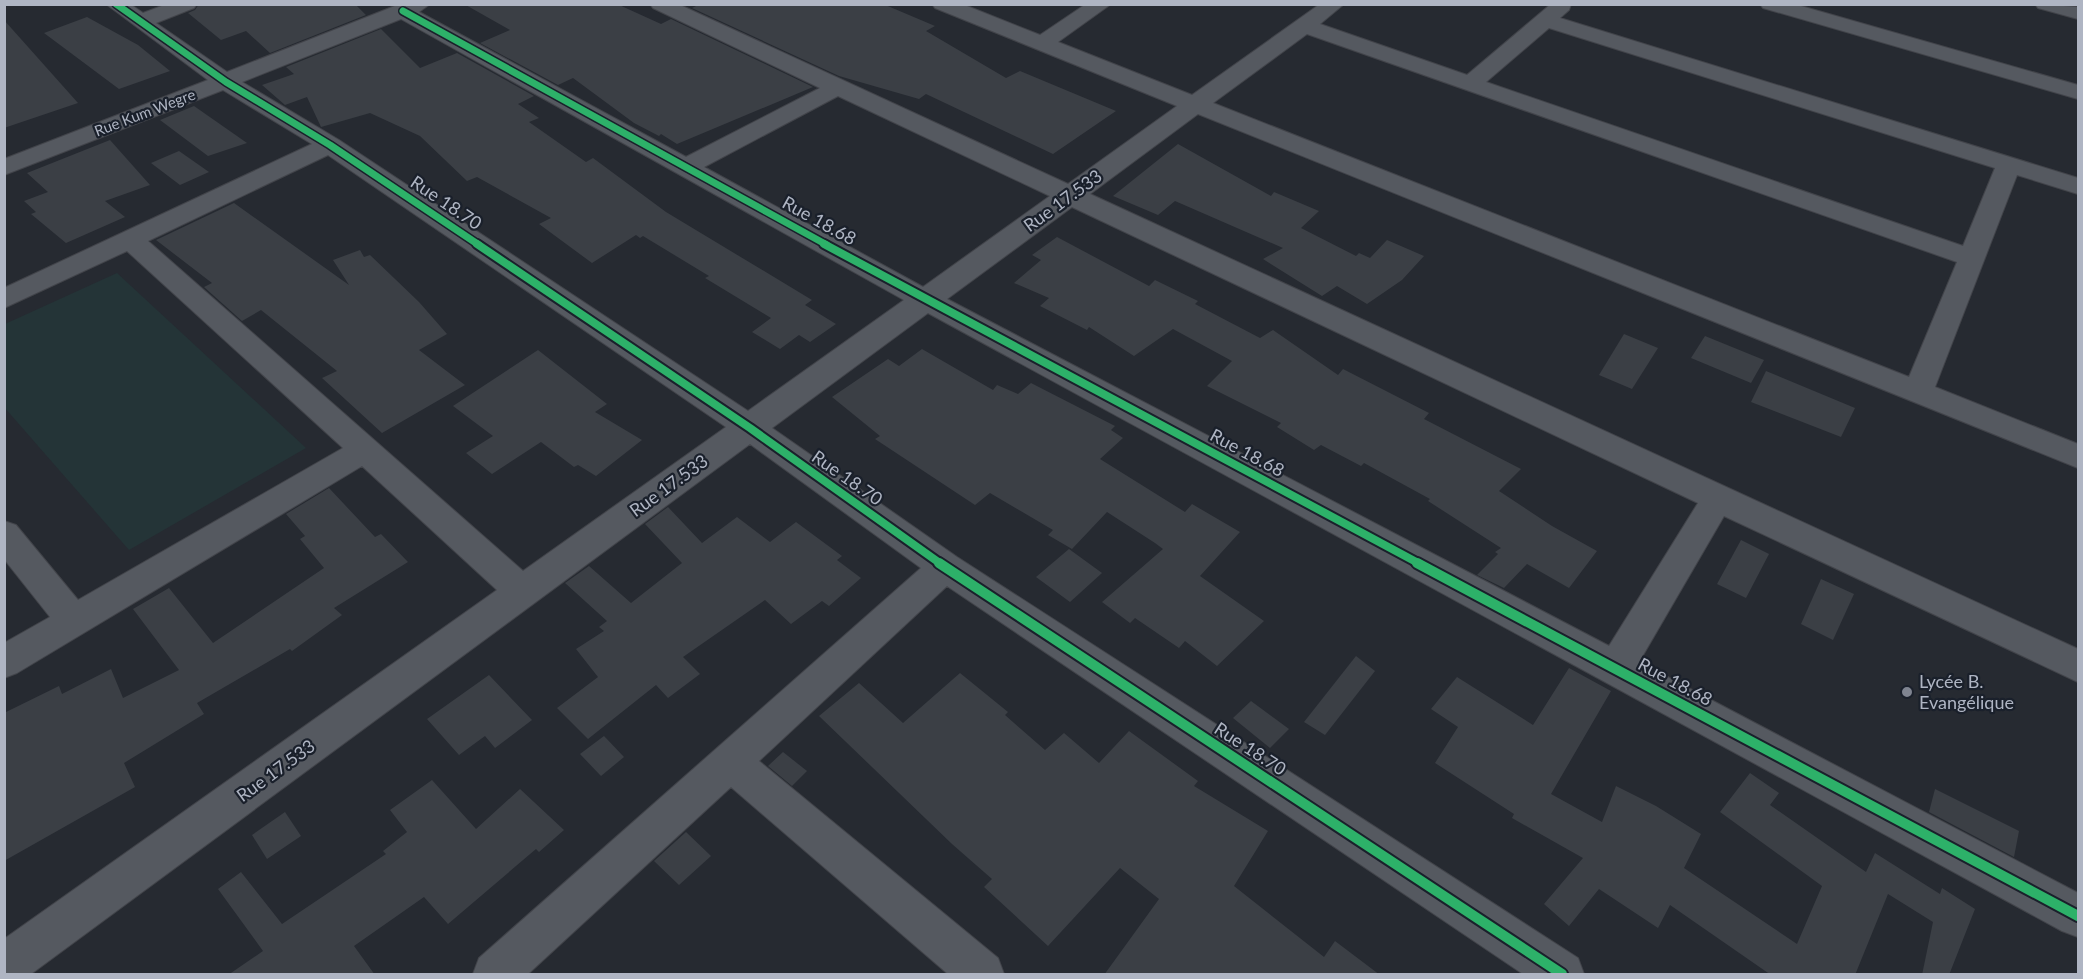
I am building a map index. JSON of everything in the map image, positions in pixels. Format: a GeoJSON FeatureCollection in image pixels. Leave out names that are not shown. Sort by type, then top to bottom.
{"type":"FeatureCollection","features":[{"type":"Feature","properties":{"kind":"street"},"geometry":{"type":"LineString","coordinates":[[129,13],[187,4]]}},
{"type":"Feature","properties":{"kind":"street"},"geometry":{"type":"LineString","coordinates":[[660,4],[2079,666]]}},
{"type":"Feature","properties":{"kind":"street"},"geometry":{"type":"LineString","coordinates":[[942,4],[2079,456]]}},
{"type":"Feature","properties":{"kind":"street"},"geometry":{"type":"LineString","coordinates":[[1043,44],[1101,4]]}},
{"type":"Feature","properties":{"kind":"street","name":"Rue 17.533"},"geometry":{"type":"LineString","coordinates":[[4,967],[1072,196],[1334,4]]}},
{"type":"Feature","properties":{"kind":"street"},"geometry":{"type":"LineString","coordinates":[[1470,84],[1563,4]]}},
{"type":"Feature","properties":{"kind":"street"},"geometry":{"type":"LineString","coordinates":[[1770,4],[2079,92]]}},
{"type":"Feature","properties":{"kind":"street"},"geometry":{"type":"LineString","coordinates":[[2045,4],[2079,13]]}},
{"type":"Feature","properties":{"kind":"street","name":"Rue Kum Wegre"},"geometry":{"type":"LineString","coordinates":[[7,165],[226,82],[411,8]]}},
{"type":"Feature","properties":{"kind":"street","name":"Rue 18.68"},"geometry":{"type":"LineString","coordinates":[[411,8],[926,300],[2079,916]]}},
{"type":"Feature","properties":{"kind":"street","name":"Rue 18.70"},"geometry":{"type":"LineString","coordinates":[[129,13],[226,82],[330,145],[750,428],[945,567],[1562,975]]}},
{"type":"Feature","properties":{"kind":"street"},"geometry":{"type":"LineString","coordinates":[[1544,20],[2079,186]]}},
{"type":"Feature","properties":{"kind":"street"},"geometry":{"type":"LineString","coordinates":[[1304,26],[1971,258]]}},
{"type":"Feature","properties":{"kind":"street"},"geometry":{"type":"LineString","coordinates":[[687,166],[839,87]]}},
{"type":"Feature","properties":{"kind":"street"},"geometry":{"type":"LineString","coordinates":[[4,299],[330,145]]}},
{"type":"Feature","properties":{"kind":"street"},"geometry":{"type":"LineString","coordinates":[[1918,393],[2009,165]]}},
{"type":"Feature","properties":{"kind":"street"},"geometry":{"type":"LineString","coordinates":[[131,240],[523,592]]}},
{"type":"Feature","properties":{"kind":"street"},"geometry":{"type":"LineString","coordinates":[[4,662],[365,450]]}},
{"type":"Feature","properties":{"kind":"street"},"geometry":{"type":"LineString","coordinates":[[1615,669],[1718,498]]}},
{"type":"Feature","properties":{"kind":"street"},"geometry":{"type":"LineString","coordinates":[[4,534],[74,621]]}},
{"type":"Feature","properties":{"kind":"street"},"geometry":{"type":"LineString","coordinates":[[495,975],[945,567]]}},
{"type":"Feature","properties":{"kind":"street"},"geometry":{"type":"LineString","coordinates":[[731,762],[982,975]]}},
{"type":"Feature","properties":{"kind":"shaded area"},"geometry":{"type":"Polygon","coordinates":[[[117,273],[306,448],[129,550],[4,407],[5,324],[117,273]]]}},
{"type":"Feature","properties":{"kind":"building"},"geometry":{"type":"Polygon","coordinates":[[[199,4],[355,4],[366,15],[270,53],[246,31],[221,40],[188,13],[195,10],[199,4]]]}},
{"type":"Feature","properties":{"kind":"building"},"geometry":{"type":"Polygon","coordinates":[[[464,4],[617,4],[661,24],[671,19],[813,87],[677,144],[661,134],[659,136],[634,123],[573,78],[558,85],[480,43],[510,30],[464,4]]]}},
{"type":"Feature","properties":{"kind":"building"},"geometry":{"type":"Polygon","coordinates":[[[700,4],[883,4],[935,26],[926,31],[1006,78],[1020,71],[1116,111],[1053,154],[926,94],[919,99],[839,76],[692,8],[700,4]]]}},
{"type":"Feature","properties":{"kind":"building"},"geometry":{"type":"Polygon","coordinates":[[[87,17],[138,45],[170,71],[119,89],[44,33],[87,17]]]}},
{"type":"Feature","properties":{"kind":"building"},"geometry":{"type":"Polygon","coordinates":[[[4,20],[78,103],[4,128],[4,20]]]}},
{"type":"Feature","properties":{"kind":"building"},"geometry":{"type":"Polygon","coordinates":[[[381,29],[420,68],[457,53],[534,96],[518,104],[539,118],[529,122],[586,162],[593,158],[666,212],[812,300],[805,305],[836,324],[810,342],[799,335],[780,349],[752,332],[771,318],[705,278],[709,276],[643,236],[640,238],[636,235],[592,263],[539,224],[551,218],[477,177],[467,181],[420,136],[370,113],[321,127],[307,97],[285,105],[262,85],[294,74],[286,67],[381,29]]]}},
{"type":"Feature","properties":{"kind":"building"},"geometry":{"type":"Polygon","coordinates":[[[194,106],[247,143],[208,156],[160,120],[194,106]]]}},
{"type":"Feature","properties":{"kind":"building"},"geometry":{"type":"Polygon","coordinates":[[[110,140],[150,185],[105,201],[125,217],[66,243],[31,214],[36,212],[24,201],[48,192],[27,173],[110,140]]]}},
{"type":"Feature","properties":{"kind":"building"},"geometry":{"type":"Polygon","coordinates":[[[1178,144],[1271,196],[1274,192],[1319,211],[1301,228],[1356,256],[1359,253],[1370,258],[1387,240],[1424,256],[1402,280],[1367,304],[1337,286],[1322,296],[1263,259],[1283,248],[1175,201],[1158,215],[1113,196],[1178,144]]]}},
{"type":"Feature","properties":{"kind":"building"},"geometry":{"type":"Polygon","coordinates":[[[179,151],[209,172],[180,185],[151,163],[179,151]]]}},
{"type":"Feature","properties":{"kind":"building"},"geometry":{"type":"Polygon","coordinates":[[[234,203],[349,285],[333,260],[360,250],[364,257],[370,255],[419,302],[447,334],[419,350],[465,385],[382,433],[322,378],[337,371],[261,310],[242,321],[204,287],[212,283],[156,240],[234,203]]]}},
{"type":"Feature","properties":{"kind":"building"},"geometry":{"type":"Polygon","coordinates":[[[1057,237],[1149,286],[1155,280],[1198,301],[1195,304],[1260,338],[1273,330],[1338,375],[1343,369],[1429,413],[1424,419],[1521,469],[1499,491],[1552,526],[1597,551],[1569,588],[1527,564],[1504,588],[1477,575],[1498,554],[1495,552],[1501,548],[1428,501],[1430,499],[1364,463],[1361,466],[1321,445],[1314,450],[1277,427],[1281,423],[1207,386],[1232,361],[1173,329],[1134,356],[1089,327],[1087,330],[1040,306],[1049,298],[1014,283],[1041,260],[1032,255],[1057,237]]]}},
{"type":"Feature","properties":{"kind":"building"},"geometry":{"type":"Polygon","coordinates":[[[1624,334],[1658,348],[1632,389],[1599,375],[1624,334]]]}},
{"type":"Feature","properties":{"kind":"building"},"geometry":{"type":"Polygon","coordinates":[[[1705,336],[1764,360],[1751,383],[1691,358],[1705,336]]]}},
{"type":"Feature","properties":{"kind":"building"},"geometry":{"type":"Polygon","coordinates":[[[922,349],[993,390],[997,385],[1018,394],[1031,383],[1115,426],[1111,430],[1123,438],[1100,459],[1185,512],[1192,504],[1240,532],[1200,576],[1264,621],[1217,666],[1185,641],[1179,648],[1135,618],[1130,623],[1102,602],[1163,549],[1107,512],[1072,549],[1048,535],[1053,530],[990,493],[975,505],[875,439],[880,436],[832,397],[888,359],[899,366],[922,349]]]}},
{"type":"Feature","properties":{"kind":"building"},"geometry":{"type":"Polygon","coordinates":[[[538,350],[607,404],[595,412],[642,440],[596,476],[578,465],[574,467],[541,442],[492,474],[466,453],[493,436],[453,406],[538,350]]]}},
{"type":"Feature","properties":{"kind":"building"},"geometry":{"type":"Polygon","coordinates":[[[1766,371],[1855,408],[1841,437],[1751,402],[1766,371]]]}},
{"type":"Feature","properties":{"kind":"building"},"geometry":{"type":"Polygon","coordinates":[[[329,488],[375,537],[381,534],[408,562],[334,608],[342,615],[292,651],[290,649],[197,703],[204,714],[124,763],[135,787],[4,861],[4,713],[59,686],[62,694],[111,669],[123,698],[179,670],[133,609],[169,588],[213,643],[324,568],[300,539],[305,536],[286,514],[329,488]]]}},
{"type":"Feature","properties":{"kind":"building"},"geometry":{"type":"Polygon","coordinates":[[[668,507],[702,543],[737,517],[770,542],[796,522],[842,556],[837,560],[861,578],[829,606],[822,601],[791,624],[765,600],[683,657],[700,674],[668,698],[656,685],[588,739],[557,708],[598,677],[576,649],[604,631],[599,627],[607,621],[565,583],[589,566],[631,603],[682,563],[645,524],[668,507]]]}},
{"type":"Feature","properties":{"kind":"building"},"geometry":{"type":"Polygon","coordinates":[[[1741,540],[1769,554],[1746,598],[1717,584],[1741,540]]]}},
{"type":"Feature","properties":{"kind":"building"},"geometry":{"type":"Polygon","coordinates":[[[1069,549],[1102,573],[1070,602],[1036,577],[1069,549]]]}},
{"type":"Feature","properties":{"kind":"building"},"geometry":{"type":"Polygon","coordinates":[[[1821,579],[1854,594],[1833,640],[1801,624],[1821,579]]]}},
{"type":"Feature","properties":{"kind":"building"},"geometry":{"type":"Polygon","coordinates":[[[1356,656],[1375,671],[1325,735],[1304,722],[1356,656]]]}},
{"type":"Feature","properties":{"kind":"building"},"geometry":{"type":"Polygon","coordinates":[[[1569,668],[1611,691],[1551,794],[1602,822],[1616,786],[1656,806],[1701,834],[1684,868],[1797,944],[1822,886],[1720,812],[1750,773],[1779,793],[1770,805],[1866,872],[1875,853],[1940,894],[1942,888],[1975,909],[1949,975],[1922,975],[1933,922],[1888,894],[1855,975],[1771,975],[1670,905],[1658,928],[1599,889],[1569,926],[1544,904],[1583,858],[1512,818],[1514,814],[1435,763],[1458,727],[1431,709],[1457,677],[1533,725],[1569,668]]]}},
{"type":"Feature","properties":{"kind":"building"},"geometry":{"type":"Polygon","coordinates":[[[960,673],[1008,712],[1005,715],[1045,750],[1064,733],[1099,763],[1129,731],[1198,781],[1194,786],[1268,831],[1234,886],[1324,957],[1335,941],[1380,975],[1104,975],[1159,899],[1120,868],[1048,946],[984,887],[992,879],[952,844],[819,716],[859,683],[903,723],[960,673]]]}},
{"type":"Feature","properties":{"kind":"building"},"geometry":{"type":"Polygon","coordinates":[[[489,675],[532,720],[495,748],[485,736],[459,755],[427,719],[489,675]]]}},
{"type":"Feature","properties":{"kind":"building"},"geometry":{"type":"Polygon","coordinates":[[[1251,701],[1289,729],[1270,748],[1233,718],[1251,701]]]}},
{"type":"Feature","properties":{"kind":"building"},"geometry":{"type":"Polygon","coordinates":[[[604,736],[624,757],[601,776],[580,754],[604,736]]]}},
{"type":"Feature","properties":{"kind":"building"},"geometry":{"type":"Polygon","coordinates":[[[783,752],[807,771],[792,786],[768,766],[783,752]]]}},
{"type":"Feature","properties":{"kind":"building"},"geometry":{"type":"Polygon","coordinates":[[[432,780],[476,829],[520,789],[564,830],[539,852],[536,849],[448,924],[424,897],[354,946],[375,975],[228,975],[263,951],[218,889],[241,872],[282,924],[386,854],[383,851],[407,832],[390,810],[432,780]]]}},
{"type":"Feature","properties":{"kind":"building"},"geometry":{"type":"Polygon","coordinates":[[[1935,789],[2019,831],[2014,857],[1929,812],[1935,789]]]}},
{"type":"Feature","properties":{"kind":"building"},"geometry":{"type":"Polygon","coordinates":[[[285,812],[301,836],[267,859],[252,835],[285,812]]]}},
{"type":"Feature","properties":{"kind":"building"},"geometry":{"type":"Polygon","coordinates":[[[686,832],[711,856],[679,885],[654,861],[686,832]]]}},
{"type":"Feature","properties":{"kind":"cycle path"},"geometry":{"type":"LineString","coordinates":[[116,4],[226,82],[330,145],[750,428],[945,567],[1562,974]]}},
{"type":"Feature","properties":{"kind":"cycle path"},"geometry":{"type":"LineString","coordinates":[[403,11],[926,300],[2078,916]]}},
{"type":"Feature","properties":{"kind":"place","name":"Lycée B. Evangélique"},"geometry":{"type":"Point","coordinates":[1907,692]}}]}
